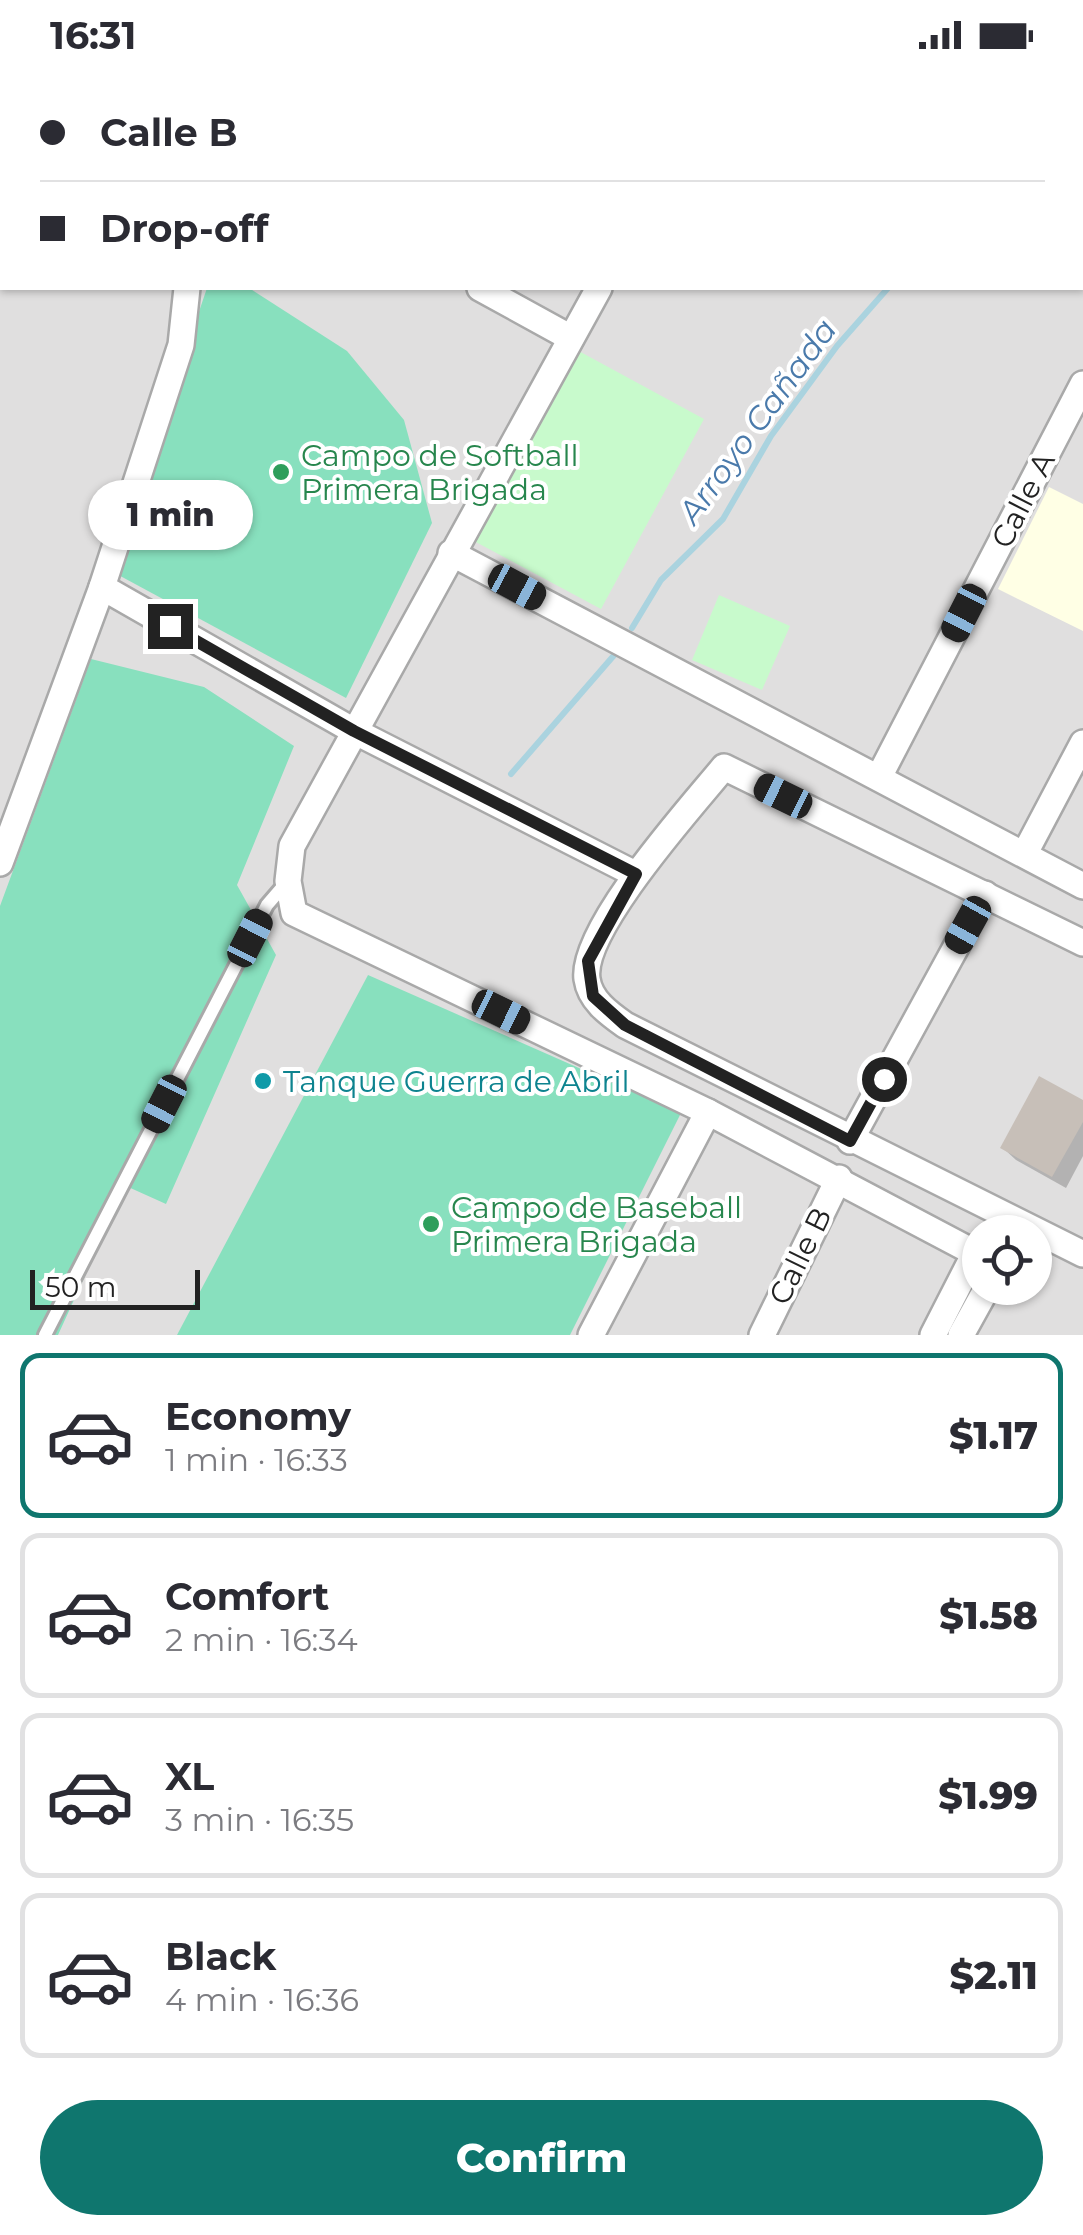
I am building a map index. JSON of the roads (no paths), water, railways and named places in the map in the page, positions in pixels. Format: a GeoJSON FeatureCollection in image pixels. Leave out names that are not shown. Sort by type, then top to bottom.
{"type":"FeatureCollection","features":[{"type":"Feature","properties":{"kind":"street"},"geometry":{"type":"LineString","coordinates":[[0,863],[102,587],[181,345],[188,290]]}},
{"type":"Feature","properties":{"kind":"street"},"geometry":{"type":"LineString","coordinates":[[484,290],[571,338]]}},
{"type":"Feature","properties":{"kind":"street"},"geometry":{"type":"LineString","coordinates":[[598,290],[292,846],[288,880],[294,913],[708,1112],[975,1253],[933,1335]]}},
{"type":"Feature","properties":{"kind":"street","name":"Calle A"},"geometry":{"type":"LineString","coordinates":[[880,777],[1083,384]]}},
{"type":"Feature","properties":{"kind":"street"},"geometry":{"type":"LineString","coordinates":[[451,553],[1083,886]]}},
{"type":"Feature","properties":{"kind":"street"},"geometry":{"type":"LineString","coordinates":[[102,587],[354,731],[636,874]]}},
{"type":"Feature","properties":{"kind":"street"},"geometry":{"type":"LineString","coordinates":[[1026,853],[1083,743]]}},
{"type":"Feature","properties":{"kind":"street"},"geometry":{"type":"LineString","coordinates":[[993,1215],[625,1025],[593,996],[588,961],[636,874],[724,767],[1083,943]]}},
{"type":"Feature","properties":{"kind":"street"},"geometry":{"type":"LineString","coordinates":[[850,1141],[985,894]]}},
{"type":"Feature","properties":{"kind":"street"},"geometry":{"type":"LineString","coordinates":[[591,1335],[708,1112]]}},
{"type":"Feature","properties":{"kind":"street","name":"Calle B"},"geometry":{"type":"LineString","coordinates":[[762,1335],[838,1178]]}},
{"type":"Feature","properties":{"kind":"street"},"geometry":{"type":"LineString","coordinates":[[1052,1242],[1083,1254]]}},
{"type":"Feature","properties":{"kind":"street"},"geometry":{"type":"LineString","coordinates":[[962,1335],[978,1305]]}},
{"type":"Feature","properties":{"kind":"lane"},"geometry":{"type":"LineString","coordinates":[[45,1335],[267,906],[288,880]]}},
{"type":"Feature","properties":{"kind":"waterway","name":"Arroyo Cañada"},"geometry":{"type":"LineString","coordinates":[[632,628],[661,580],[723,519],[771,436],[837,346],[886,290]]}},
{"type":"Feature","properties":{"kind":"waterway"},"geometry":{"type":"LineString","coordinates":[[511,774],[616,653]]}},
{"type":"Feature","properties":{"kind":"place","name":"Campo de Softball Primera Brigada"},"geometry":{"type":"Point","coordinates":[281,472]}},
{"type":"Feature","properties":{"kind":"place","name":"Tanque Guerra de Abril"},"geometry":{"type":"Point","coordinates":[263,1081]}},
{"type":"Feature","properties":{"kind":"place","name":"Campo de Baseball Primera Brigada"},"geometry":{"type":"Point","coordinates":[431,1224]}}]}
